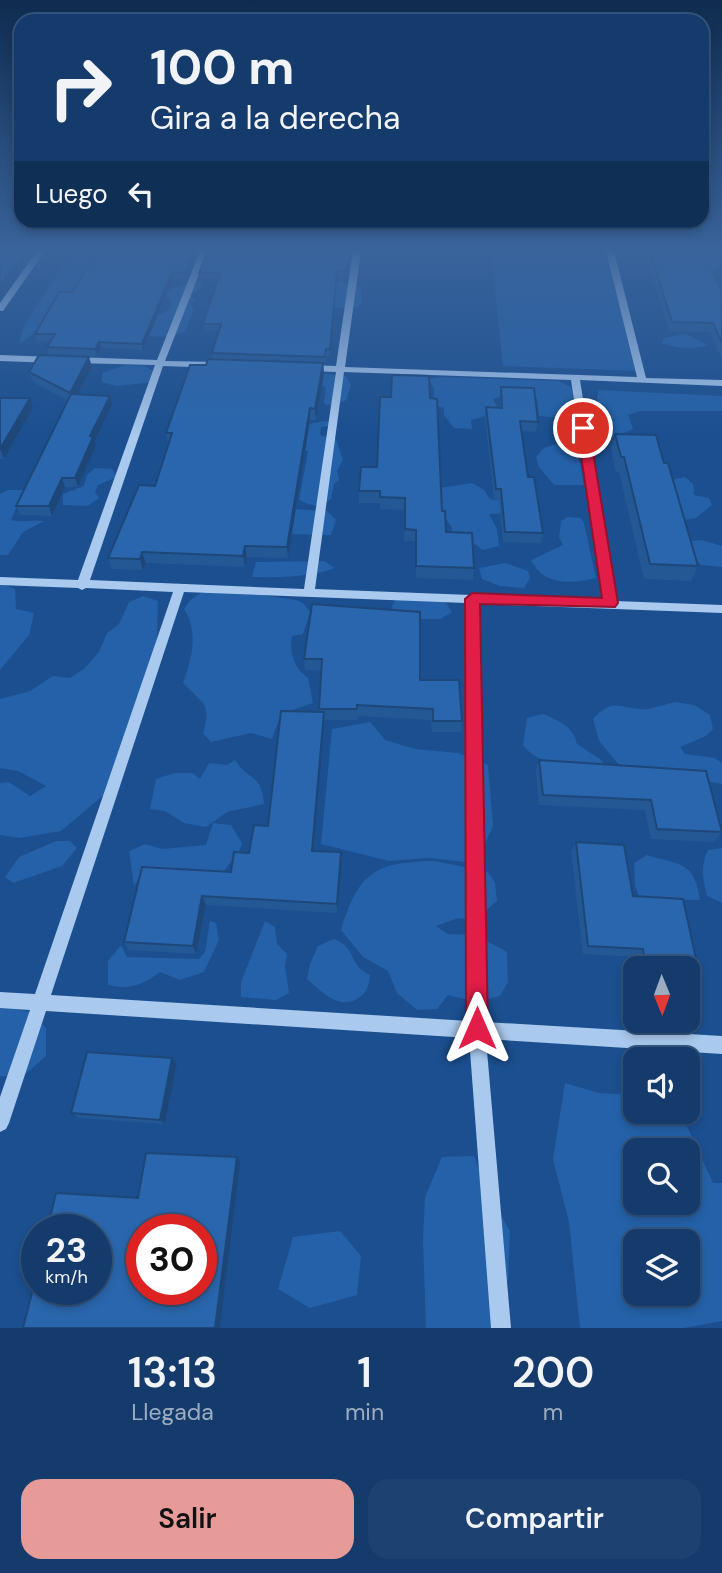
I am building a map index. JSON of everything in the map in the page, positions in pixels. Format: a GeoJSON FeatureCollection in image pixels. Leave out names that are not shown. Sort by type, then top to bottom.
{"type":"FeatureCollection","features":[{"type":"Feature","properties":{"kind":"street"},"geometry":{"type":"LineString","coordinates":[[82,586],[180,313]]}},
{"type":"Feature","properties":{"kind":"street"},"geometry":{"type":"LineString","coordinates":[[309,592],[348,313]]}},
{"type":"Feature","properties":{"kind":"street"},"geometry":{"type":"LineString","coordinates":[[625,313],[642,380]]}},
{"type":"Feature","properties":{"kind":"street"},"geometry":{"type":"LineString","coordinates":[[0,358],[229,365]]}},
{"type":"Feature","properties":{"kind":"street"},"geometry":{"type":"LineString","coordinates":[[299,368],[722,383]]}},
{"type":"Feature","properties":{"kind":"street"},"geometry":{"type":"LineString","coordinates":[[575,378],[610,603]]}},
{"type":"Feature","properties":{"kind":"street"},"geometry":{"type":"LineString","coordinates":[[0,581],[722,609]]}},
{"type":"Feature","properties":{"kind":"street"},"geometry":{"type":"LineString","coordinates":[[0,1124],[180,587]]}},
{"type":"Feature","properties":{"kind":"street"},"geometry":{"type":"LineString","coordinates":[[472,599],[477,1028],[501,1328]]}},
{"type":"Feature","properties":{"kind":"street"},"geometry":{"type":"LineString","coordinates":[[0,1000],[722,1045]]}},
{"type":"Feature","properties":{"kind":"shaded area"},"geometry":{"type":"Polygon","coordinates":[[[32,313],[49,313],[45,323],[19,343],[32,313]]]}},
{"type":"Feature","properties":{"kind":"shaded area"},"geometry":{"type":"Polygon","coordinates":[[[192,313],[185,331],[161,337],[136,332],[143,319],[192,313]]]}},
{"type":"Feature","properties":{"kind":"shaded area"},"geometry":{"type":"Polygon","coordinates":[[[497,313],[624,313],[641,371],[503,366],[497,313]]]}},
{"type":"Feature","properties":{"kind":"shaded area"},"geometry":{"type":"Polygon","coordinates":[[[685,334],[708,345],[684,348],[661,343],[664,338],[685,334]]]}},
{"type":"Feature","properties":{"kind":"shaded area"},"geometry":{"type":"Polygon","coordinates":[[[126,365],[144,366],[156,373],[153,382],[116,386],[102,382],[102,373],[126,365]]]}},
{"type":"Feature","properties":{"kind":"shaded area"},"geometry":{"type":"Polygon","coordinates":[[[318,373],[346,376],[351,385],[346,400],[339,404],[326,405],[326,387],[309,384],[318,373]]]}},
{"type":"Feature","properties":{"kind":"shaded area"},"geometry":{"type":"Polygon","coordinates":[[[439,377],[559,381],[571,387],[571,403],[575,412],[572,419],[539,416],[537,399],[521,395],[504,396],[493,399],[497,406],[496,413],[471,420],[472,429],[454,428],[444,415],[444,408],[433,405],[434,389],[429,379],[439,377]]]}},
{"type":"Feature","properties":{"kind":"shaded area"},"geometry":{"type":"Polygon","coordinates":[[[599,390],[722,396],[722,411],[641,411],[628,415],[633,429],[615,437],[605,436],[597,399],[599,390]]]}},
{"type":"Feature","properties":{"kind":"shaded area"},"geometry":{"type":"Polygon","coordinates":[[[326,421],[331,423],[331,426],[321,427],[320,435],[336,439],[343,460],[337,471],[339,480],[334,484],[331,499],[323,504],[308,504],[299,500],[308,451],[282,450],[308,424],[326,421]]]}},
{"type":"Feature","properties":{"kind":"shaded area"},"geometry":{"type":"Polygon","coordinates":[[[556,444],[573,449],[580,463],[584,485],[554,485],[539,467],[536,457],[544,448],[556,444]]]}},
{"type":"Feature","properties":{"kind":"shaded area"},"geometry":{"type":"Polygon","coordinates":[[[95,468],[112,469],[117,477],[98,485],[95,492],[99,498],[88,506],[63,505],[63,494],[84,486],[87,475],[95,468]]]}},
{"type":"Feature","properties":{"kind":"shaded area"},"geometry":{"type":"Polygon","coordinates":[[[685,477],[693,484],[694,495],[709,498],[712,505],[696,518],[684,520],[671,480],[685,477]]]}},
{"type":"Feature","properties":{"kind":"shaded area"},"geometry":{"type":"Polygon","coordinates":[[[472,483],[484,490],[490,499],[516,503],[508,513],[489,514],[497,529],[499,546],[482,550],[477,545],[449,541],[452,528],[446,519],[430,514],[433,489],[472,483]]]}},
{"type":"Feature","properties":{"kind":"shaded area"},"geometry":{"type":"Polygon","coordinates":[[[8,490],[24,490],[11,520],[44,521],[23,532],[8,555],[0,555],[0,494],[8,490]]]}},
{"type":"Feature","properties":{"kind":"shaded area"},"geometry":{"type":"Polygon","coordinates":[[[293,509],[327,511],[336,520],[331,535],[285,534],[293,509]]]}},
{"type":"Feature","properties":{"kind":"shaded area"},"geometry":{"type":"Polygon","coordinates":[[[568,517],[581,518],[584,523],[596,578],[568,582],[551,579],[543,575],[531,560],[563,545],[559,537],[561,521],[568,517]]]}},
{"type":"Feature","properties":{"kind":"shaded area"},"geometry":{"type":"Polygon","coordinates":[[[702,540],[722,546],[722,567],[701,565],[695,559],[692,541],[702,540]]]}},
{"type":"Feature","properties":{"kind":"shaded area"},"geometry":{"type":"Polygon","coordinates":[[[324,561],[335,568],[305,575],[252,577],[256,562],[324,561]]]}},
{"type":"Feature","properties":{"kind":"shaded area"},"geometry":{"type":"Polygon","coordinates":[[[505,563],[528,571],[530,578],[524,588],[500,586],[482,579],[479,568],[505,563]]]}},
{"type":"Feature","properties":{"kind":"shaded area"},"geometry":{"type":"Polygon","coordinates":[[[0,583],[15,589],[16,609],[34,613],[29,635],[0,670],[0,583]]]}},
{"type":"Feature","properties":{"kind":"shaded area"},"geometry":{"type":"Polygon","coordinates":[[[227,586],[296,600],[304,604],[310,612],[303,634],[292,636],[291,648],[296,665],[308,678],[313,703],[281,714],[272,739],[251,733],[211,742],[203,733],[206,723],[204,705],[183,683],[193,636],[184,609],[197,595],[227,586]]]}},
{"type":"Feature","properties":{"kind":"shaded area"},"geometry":{"type":"Polygon","coordinates":[[[143,596],[158,601],[157,636],[142,702],[118,783],[61,831],[19,838],[0,835],[0,783],[9,782],[30,796],[46,786],[18,771],[0,768],[0,699],[30,691],[53,676],[70,678],[84,669],[99,652],[107,633],[119,624],[129,602],[143,596]]]}},
{"type":"Feature","properties":{"kind":"shaded area"},"geometry":{"type":"Polygon","coordinates":[[[396,598],[432,599],[446,603],[452,612],[440,619],[395,619],[392,606],[396,598]]]}},
{"type":"Feature","properties":{"kind":"shaded area"},"geometry":{"type":"Polygon","coordinates":[[[675,702],[694,705],[710,715],[713,729],[706,736],[680,747],[685,754],[715,758],[722,763],[722,784],[620,766],[599,741],[593,719],[607,708],[619,706],[647,709],[675,702]]]}},
{"type":"Feature","properties":{"kind":"shaded area"},"geometry":{"type":"Polygon","coordinates":[[[543,714],[565,725],[577,744],[601,760],[608,769],[561,765],[530,753],[523,745],[527,718],[543,714]]]}},
{"type":"Feature","properties":{"kind":"shaded area"},"geometry":{"type":"Polygon","coordinates":[[[370,722],[385,740],[415,749],[458,753],[488,765],[493,826],[476,863],[428,858],[389,861],[321,844],[332,729],[370,722]]]}},
{"type":"Feature","properties":{"kind":"shaded area"},"geometry":{"type":"Polygon","coordinates":[[[235,760],[257,782],[264,804],[227,812],[206,827],[184,823],[165,811],[150,809],[156,779],[174,773],[193,773],[200,779],[209,763],[227,765],[235,760]]]}},
{"type":"Feature","properties":{"kind":"shaded area"},"geometry":{"type":"Polygon","coordinates":[[[213,823],[231,825],[242,843],[239,852],[218,878],[144,870],[134,886],[129,851],[145,844],[162,849],[206,845],[213,823]]]}},
{"type":"Feature","properties":{"kind":"shaded area"},"geometry":{"type":"Polygon","coordinates":[[[56,841],[70,841],[77,848],[62,866],[13,883],[5,877],[19,857],[56,841]]]}},
{"type":"Feature","properties":{"kind":"shaded area"},"geometry":{"type":"Polygon","coordinates":[[[722,848],[722,903],[707,896],[703,873],[708,850],[722,848]]]}},
{"type":"Feature","properties":{"kind":"shaded area"},"geometry":{"type":"Polygon","coordinates":[[[647,855],[690,871],[700,900],[640,899],[635,886],[634,863],[647,855]]]}},
{"type":"Feature","properties":{"kind":"shaded area"},"geometry":{"type":"Polygon","coordinates":[[[435,861],[488,872],[495,883],[497,901],[475,920],[458,918],[436,926],[448,934],[476,935],[507,952],[508,982],[500,996],[477,1002],[448,995],[437,1009],[417,1010],[397,993],[388,971],[363,957],[341,930],[355,894],[373,874],[398,864],[435,861]]]}},
{"type":"Feature","properties":{"kind":"shaded area"},"geometry":{"type":"Polygon","coordinates":[[[210,921],[216,923],[219,940],[204,972],[180,980],[160,972],[136,985],[108,985],[108,961],[121,945],[127,957],[199,959],[205,952],[210,921]]]}},
{"type":"Feature","properties":{"kind":"shaded area"},"geometry":{"type":"Polygon","coordinates":[[[265,921],[275,927],[277,944],[287,954],[285,966],[289,993],[276,1000],[241,997],[241,982],[265,921]]]}},
{"type":"Feature","properties":{"kind":"shaded area"},"geometry":{"type":"Polygon","coordinates":[[[334,939],[346,946],[358,966],[370,975],[365,992],[350,1002],[330,998],[307,979],[318,946],[334,939]]]}},
{"type":"Feature","properties":{"kind":"shaded area"},"geometry":{"type":"Polygon","coordinates":[[[0,1006],[30,1012],[46,1028],[46,1056],[22,1077],[0,1076],[0,1006]]]}},
{"type":"Feature","properties":{"kind":"shaded area"},"geometry":{"type":"Polygon","coordinates":[[[565,1083],[599,1093],[623,1094],[623,1124],[686,1124],[692,1138],[623,1138],[623,1215],[700,1215],[700,1155],[713,1183],[722,1183],[722,1321],[684,1328],[580,1328],[569,1222],[553,1159],[565,1083]]]}},
{"type":"Feature","properties":{"kind":"shaded area"},"geometry":{"type":"Polygon","coordinates":[[[474,1156],[487,1191],[510,1231],[508,1280],[494,1328],[426,1328],[423,1240],[425,1197],[442,1157],[474,1156]]]}},
{"type":"Feature","properties":{"kind":"shaded area"},"geometry":{"type":"Polygon","coordinates":[[[340,1231],[361,1256],[357,1295],[310,1308],[278,1289],[293,1237],[340,1231]]]}},
{"type":"Feature","properties":{"kind":"building"},"geometry":{"type":"Polygon","coordinates":[[[47,313],[155,313],[142,344],[99,342],[95,349],[47,347],[55,334],[35,334],[47,313]]]}},
{"type":"Feature","properties":{"kind":"building"},"geometry":{"type":"Polygon","coordinates":[[[207,313],[333,313],[330,349],[326,349],[325,357],[212,353],[221,324],[203,324],[207,313]]]}},
{"type":"Feature","properties":{"kind":"building"},"geometry":{"type":"Polygon","coordinates":[[[669,313],[722,313],[722,343],[713,323],[672,322],[669,313]]]}},
{"type":"Feature","properties":{"kind":"building"},"geometry":{"type":"Polygon","coordinates":[[[39,355],[89,357],[70,393],[29,372],[39,355]]]}},
{"type":"Feature","properties":{"kind":"building"},"geometry":{"type":"Polygon","coordinates":[[[208,359],[323,363],[315,409],[310,408],[287,547],[245,546],[243,556],[142,552],[140,559],[108,558],[139,485],[155,486],[172,433],[166,433],[190,365],[206,365],[208,359]]]}},
{"type":"Feature","properties":{"kind":"building"},"geometry":{"type":"Polygon","coordinates":[[[392,375],[429,376],[430,398],[437,399],[442,511],[445,511],[446,532],[472,533],[474,568],[416,566],[416,530],[405,529],[405,498],[380,497],[380,491],[359,491],[361,467],[377,467],[380,397],[391,397],[392,375]]]}},
{"type":"Feature","properties":{"kind":"building"},"geometry":{"type":"Polygon","coordinates":[[[501,387],[534,388],[538,422],[520,421],[528,477],[534,477],[543,533],[505,532],[501,489],[496,489],[486,407],[502,408],[501,387]]]}},
{"type":"Feature","properties":{"kind":"building"},"geometry":{"type":"Polygon","coordinates":[[[71,394],[110,396],[90,436],[93,437],[75,478],[62,478],[49,506],[16,506],[71,394]]]}},
{"type":"Feature","properties":{"kind":"building"},"geometry":{"type":"Polygon","coordinates":[[[0,398],[30,398],[0,449],[0,398]]]}},
{"type":"Feature","properties":{"kind":"building"},"geometry":{"type":"Polygon","coordinates":[[[615,434],[656,435],[664,463],[668,463],[698,566],[650,564],[624,457],[621,457],[615,434]]]}},
{"type":"Feature","properties":{"kind":"building"},"geometry":{"type":"Polygon","coordinates":[[[312,604],[420,612],[420,680],[459,680],[462,721],[433,721],[433,709],[357,705],[357,709],[319,709],[322,659],[304,659],[312,604]]]}},
{"type":"Feature","properties":{"kind":"building"},"geometry":{"type":"Polygon","coordinates":[[[281,711],[324,712],[312,851],[341,852],[337,904],[202,896],[193,946],[124,942],[142,867],[231,872],[234,852],[249,853],[254,825],[268,826],[281,711]]]}},
{"type":"Feature","properties":{"kind":"building"},"geometry":{"type":"Polygon","coordinates":[[[539,760],[706,771],[722,832],[657,829],[651,800],[543,795],[539,760]]]}},
{"type":"Feature","properties":{"kind":"building"},"geometry":{"type":"Polygon","coordinates":[[[576,842],[624,845],[633,896],[683,899],[695,956],[644,956],[643,949],[588,946],[576,842]]]}},
{"type":"Feature","properties":{"kind":"building"},"geometry":{"type":"Polygon","coordinates":[[[87,1052],[172,1058],[160,1120],[71,1113],[87,1052]]]}},
{"type":"Feature","properties":{"kind":"building"},"geometry":{"type":"Polygon","coordinates":[[[146,1153],[237,1157],[215,1328],[23,1328],[29,1305],[112,1305],[112,1214],[51,1214],[56,1193],[138,1198],[146,1153]]]}},
{"type":"Feature","properties":{"kind":"route"},"geometry":{"type":"LineString","coordinates":[[477,1028],[472,599],[610,603],[583,428]]}}]}
